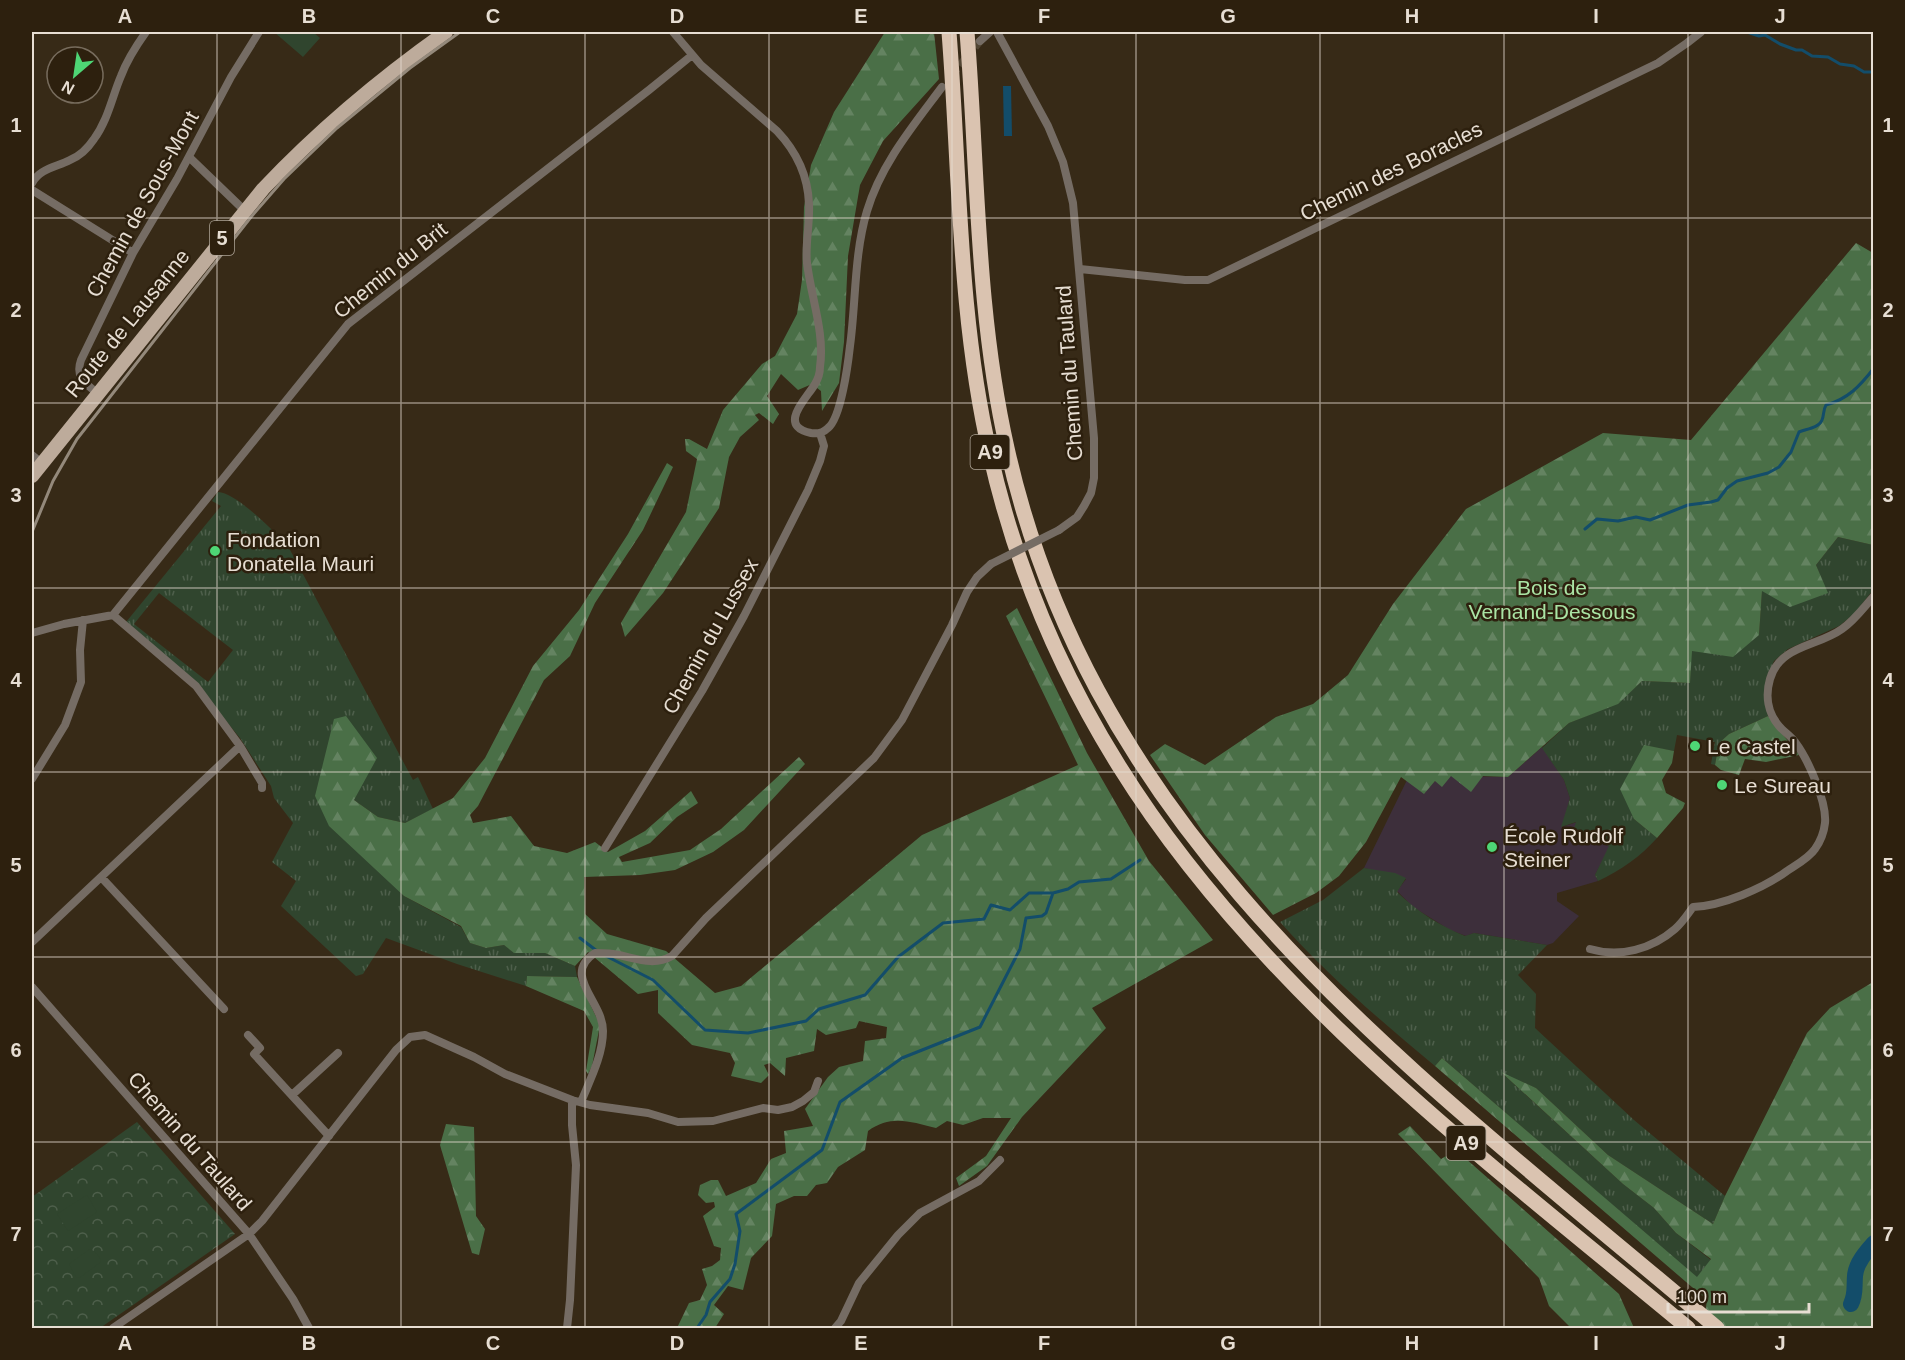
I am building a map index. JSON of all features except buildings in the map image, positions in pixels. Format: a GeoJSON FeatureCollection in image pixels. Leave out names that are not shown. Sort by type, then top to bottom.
{"type":"FeatureCollection","features":[{"type":"Feature","properties":{"kind":"highway","name":"A9"},"geometry":{"type":"LineString","coordinates":[[949,32],[966,298],[975,377],[990,456],[1011,532],[1037,606],[1073,683],[1120,767],[1185,859],[1256,943],[1331,1020],[1412,1096],[1688,1329]]}},
{"type":"Feature","properties":{"kind":"highway","name":"A9"},"geometry":{"type":"LineString","coordinates":[[967,32],[985,314],[1007,451],[1036,550],[1061,616],[1087,671],[1136,757],[1200,848],[1274,935],[1344,1007],[1504,1151],[1717,1329]]}},
{"type":"Feature","properties":{"kind":"main road","name":"Route de Lausanne"},"geometry":{"type":"LineString","coordinates":[[32,476],[37,459],[97,393],[244,210],[283,168],[329,125],[385,78],[446,32]]}},
{"type":"Feature","properties":{"kind":"street"},"geometry":{"type":"LineString","coordinates":[[32,183],[38,173],[72,160],[95,138],[105,122],[132,50],[146,32]]}},
{"type":"Feature","properties":{"kind":"street","name":"Chemin de Sous-Mont"},"geometry":{"type":"LineString","coordinates":[[97,393],[81,378],[78,372],[80,364],[133,253],[259,32]]}},
{"type":"Feature","properties":{"kind":"street"},"geometry":{"type":"LineString","coordinates":[[673,32],[691,56],[788,141],[802,171],[809,204],[807,261],[821,352],[817,381],[797,410],[795,418],[799,426],[809,432],[820,433],[833,422],[845,379],[860,245],[867,210],[877,184],[887,164],[942,87]]}},
{"type":"Feature","properties":{"kind":"street"},"geometry":{"type":"LineString","coordinates":[[980,41],[990,32]]}},
{"type":"Feature","properties":{"kind":"street","name":"Chemin du Taulard"},"geometry":{"type":"LineString","coordinates":[[577,1101],[594,1071],[603,1035],[602,1022],[580,974],[586,959],[595,953],[616,954],[650,962],[658,962],[672,956],[706,918],[874,758],[902,720],[967,592],[977,577],[992,564],[1059,530],[1077,517],[1091,492],[1094,478],[1094,438],[1073,203],[1063,162],[1048,126],[997,32]]}},
{"type":"Feature","properties":{"kind":"street","name":"Chemin des Boracles"},"geometry":{"type":"LineString","coordinates":[[1080,269],[1185,280],[1208,280],[1658,63],[1701,32]]}},
{"type":"Feature","properties":{"kind":"street","name":"Chemin du Brit"},"geometry":{"type":"LineString","coordinates":[[113,615],[348,324],[691,56]]}},
{"type":"Feature","properties":{"kind":"street"},"geometry":{"type":"LineString","coordinates":[[189,157],[244,210]]}},
{"type":"Feature","properties":{"kind":"street"},"geometry":{"type":"LineString","coordinates":[[32,190],[133,253]]}},
{"type":"Feature","properties":{"kind":"street","name":"Chemin du Lussex"},"geometry":{"type":"LineString","coordinates":[[604,848],[702,691],[744,616],[808,490],[824,446],[820,433]]}},
{"type":"Feature","properties":{"kind":"street"},"geometry":{"type":"LineString","coordinates":[[1590,949],[1603,953],[1623,953],[1663,939],[1677,928],[1694,907],[1721,901],[1772,882],[1814,851],[1821,839],[1825,824],[1824,810],[1803,753],[1771,714],[1767,696],[1769,680],[1777,664],[1790,652],[1841,629],[1856,617],[1874,596]]}},
{"type":"Feature","properties":{"kind":"street"},"geometry":{"type":"LineString","coordinates":[[32,633],[113,615],[196,686],[240,746],[262,783],[262,788]]}},
{"type":"Feature","properties":{"kind":"street"},"geometry":{"type":"LineString","coordinates":[[32,779],[65,724],[81,682],[80,650],[83,620]]}},
{"type":"Feature","properties":{"kind":"street"},"geometry":{"type":"LineString","coordinates":[[32,942],[240,746]]}},
{"type":"Feature","properties":{"kind":"street"},"geometry":{"type":"LineString","coordinates":[[102,877],[224,1009]]}},
{"type":"Feature","properties":{"kind":"street","name":"Chemin du Taulard"},"geometry":{"type":"LineString","coordinates":[[32,987],[249,1234],[293,1299],[309,1329]]}},
{"type":"Feature","properties":{"kind":"street"},"geometry":{"type":"LineString","coordinates":[[248,1035],[260,1048],[254,1054],[329,1136]]}},
{"type":"Feature","properties":{"kind":"street"},"geometry":{"type":"LineString","coordinates":[[112,1329],[249,1234],[262,1221],[396,1050],[410,1037],[420,1035],[435,1038],[504,1074],[577,1101],[648,1113],[678,1122],[713,1121],[763,1108],[778,1110],[792,1107],[814,1092],[818,1082]]}},
{"type":"Feature","properties":{"kind":"street"},"geometry":{"type":"LineString","coordinates":[[292,1095],[338,1053]]}},
{"type":"Feature","properties":{"kind":"street"},"geometry":{"type":"LineString","coordinates":[[567,1329],[576,1165],[572,1125],[577,1101]]}},
{"type":"Feature","properties":{"kind":"street"},"geometry":{"type":"LineString","coordinates":[[836,1329],[859,1283],[905,1227],[920,1213],[979,1181],[1000,1160]]}},
{"type":"Feature","properties":{"kind":"shaded area","name":"École Rudolf Steiner"},"geometry":{"type":"Polygon","coordinates":[[[1542,747],[1564,780],[1570,798],[1562,827],[1577,822],[1574,832],[1610,846],[1595,875],[1598,881],[1557,893],[1557,901],[1579,916],[1553,943],[1547,945],[1474,933],[1466,936],[1450,930],[1413,907],[1397,891],[1406,879],[1364,868],[1407,780],[1424,793],[1435,781],[1451,776],[1508,777],[1542,747]]]}},
{"type":"Feature","properties":{"kind":"green space"},"geometry":{"type":"Polygon","coordinates":[[[274,32],[313,32],[320,38],[303,57],[274,32]]]}},
{"type":"Feature","properties":{"kind":"green space"},"geometry":{"type":"Polygon","coordinates":[[[885,32],[934,32],[939,79],[883,141],[860,185],[848,256],[844,342],[839,383],[822,411],[821,391],[812,384],[798,390],[781,374],[767,396],[779,414],[773,424],[759,413],[755,415],[759,420],[740,437],[729,457],[719,508],[663,593],[625,637],[621,623],[686,512],[697,459],[686,451],[685,439],[707,449],[723,410],[762,364],[775,356],[797,314],[802,280],[804,207],[811,165],[834,112],[885,32]]]}},
{"type":"Feature","properties":{"kind":"green space","name":"Bois de Vernand-Dessous"},"geometry":{"type":"Polygon","coordinates":[[[1856,243],[1873,253],[1873,545],[1838,537],[1816,565],[1828,593],[1790,607],[1762,591],[1759,635],[1733,657],[1692,651],[1690,683],[1642,681],[1618,704],[1569,723],[1508,777],[1483,776],[1471,792],[1451,776],[1442,787],[1435,781],[1424,794],[1401,777],[1366,842],[1339,876],[1316,893],[1273,915],[1205,835],[1150,755],[1165,744],[1205,765],[1276,717],[1313,704],[1348,675],[1393,604],[1466,509],[1603,433],[1691,440],[1856,243]]]}},
{"type":"Feature","properties":{"kind":"green space"},"geometry":{"type":"Polygon","coordinates":[[[667,463],[673,467],[643,530],[595,603],[570,656],[544,680],[478,806],[470,815],[473,823],[511,816],[534,846],[567,853],[595,842],[608,852],[645,831],[691,791],[698,803],[677,817],[650,843],[619,857],[622,862],[690,850],[721,829],[799,757],[805,764],[744,830],[713,852],[675,870],[640,875],[584,877],[585,914],[607,934],[666,951],[715,993],[741,986],[922,835],[1078,765],[1006,616],[1017,608],[1087,753],[1149,861],[1213,940],[1092,1008],[1106,1028],[1022,1117],[987,1166],[959,1186],[956,1178],[986,1156],[1011,1118],[983,1118],[963,1125],[947,1121],[936,1128],[893,1121],[868,1131],[865,1150],[838,1167],[827,1183],[816,1185],[807,1196],[794,1196],[776,1204],[772,1236],[751,1258],[743,1290],[728,1286],[714,1305],[724,1314],[715,1328],[677,1328],[689,1303],[700,1300],[707,1285],[702,1269],[720,1260],[721,1248],[714,1246],[703,1216],[715,1207],[714,1202],[706,1203],[698,1195],[700,1185],[711,1180],[718,1180],[726,1196],[756,1183],[771,1159],[786,1153],[784,1131],[813,1126],[805,1109],[828,1077],[839,1067],[863,1061],[865,1041],[886,1038],[887,1027],[859,1021],[856,1028],[826,1035],[817,1029],[814,1051],[786,1058],[785,1076],[770,1063],[764,1065],[769,1075],[761,1083],[731,1076],[735,1063],[730,1053],[692,1045],[658,1013],[658,990],[638,994],[588,952],[575,966],[545,953],[514,953],[504,945],[486,948],[470,943],[461,926],[404,896],[329,826],[315,796],[334,719],[346,716],[377,758],[354,800],[378,817],[405,823],[453,798],[485,758],[533,666],[579,610],[628,534],[667,463]]]}},
{"type":"Feature","properties":{"kind":"green space"},"geometry":{"type":"Polygon","coordinates":[[[218,492],[235,499],[256,515],[289,548],[413,780],[418,777],[433,809],[405,823],[378,817],[354,800],[315,796],[404,896],[461,927],[470,943],[486,948],[504,945],[515,953],[545,953],[575,966],[577,977],[527,976],[526,986],[386,938],[363,974],[356,976],[281,906],[296,881],[272,862],[293,823],[274,798],[271,786],[240,738],[190,677],[122,627],[221,506],[212,501],[218,492]],[[159,593],[134,624],[208,682],[233,650],[159,593]]]}},
{"type":"Feature","properties":{"kind":"green space"},"geometry":{"type":"Polygon","coordinates":[[[1838,537],[1873,545],[1873,590],[1854,614],[1839,626],[1788,649],[1774,661],[1766,679],[1768,716],[1729,734],[1719,743],[1715,765],[1711,764],[1715,742],[1677,735],[1674,751],[1644,746],[1634,819],[1657,838],[1630,862],[1598,881],[1595,875],[1609,846],[1573,832],[1576,822],[1561,827],[1570,798],[1564,780],[1542,748],[1569,723],[1618,703],[1642,681],[1690,683],[1691,651],[1759,635],[1762,591],[1827,593],[1816,565],[1838,537]]]}},
{"type":"Feature","properties":{"kind":"green space"},"geometry":{"type":"Polygon","coordinates":[[[1768,716],[1799,755],[1766,762],[1745,759],[1739,775],[1721,770],[1715,765],[1719,743],[1729,734],[1768,716]]]}},
{"type":"Feature","properties":{"kind":"green space"},"geometry":{"type":"Polygon","coordinates":[[[1644,745],[1674,751],[1672,763],[1662,780],[1666,793],[1685,803],[1657,838],[1634,819],[1620,789],[1644,745]]]}},
{"type":"Feature","properties":{"kind":"green space"},"geometry":{"type":"Polygon","coordinates":[[[1364,868],[1395,873],[1406,878],[1397,892],[1429,917],[1465,936],[1474,933],[1547,945],[1518,975],[1536,994],[1535,1028],[1634,1120],[1725,1196],[1713,1224],[1608,1155],[1536,1088],[1503,1074],[1623,1184],[1654,1208],[1676,1233],[1711,1260],[1697,1278],[1442,1058],[1435,1066],[1395,1032],[1335,979],[1280,922],[1323,900],[1364,868]]]}},
{"type":"Feature","properties":{"kind":"green space"},"geometry":{"type":"Polygon","coordinates":[[[527,976],[577,977],[600,1025],[592,1066],[588,1074],[586,1071],[593,1027],[584,1011],[526,986],[527,976]]]}},
{"type":"Feature","properties":{"kind":"green space"},"geometry":{"type":"Polygon","coordinates":[[[1873,982],[1873,1328],[1703,1328],[1707,1300],[1435,1066],[1442,1058],[1697,1277],[1711,1259],[1676,1233],[1654,1208],[1623,1184],[1501,1072],[1536,1088],[1608,1155],[1713,1224],[1807,1033],[1830,1008],[1873,982]]]}},
{"type":"Feature","properties":{"kind":"green space"},"geometry":{"type":"Polygon","coordinates":[[[137,1122],[235,1234],[100,1328],[32,1328],[32,1197],[137,1122]]]}},
{"type":"Feature","properties":{"kind":"green space"},"geometry":{"type":"Polygon","coordinates":[[[446,1124],[474,1127],[476,1216],[485,1229],[479,1255],[472,1253],[440,1145],[446,1124]]]}},
{"type":"Feature","properties":{"kind":"green space"},"geometry":{"type":"Polygon","coordinates":[[[1410,1126],[1441,1159],[1456,1150],[1619,1294],[1634,1328],[1571,1328],[1549,1306],[1539,1278],[1398,1134],[1410,1126]]]}},
{"type":"Feature","properties":{"kind":"green space"},"geometry":{"type":"Polygon","coordinates":[[[87,1195],[97,1212],[68,1231],[57,1214],[87,1195]]]}},
{"type":"Feature","properties":{"kind":"green space"},"geometry":{"type":"Polygon","coordinates":[[[90,1249],[97,1254],[101,1262],[79,1278],[76,1277],[69,1264],[90,1249]]]}},
{"type":"Feature","properties":{"kind":"water"},"geometry":{"type":"Polygon","coordinates":[[[1003,86],[1011,86],[1012,136],[1004,136],[1003,86]]]}},
{"type":"Feature","properties":{"kind":"waterway"},"geometry":{"type":"LineString","coordinates":[[1747,32],[1759,36],[1765,35],[1780,44],[1802,50],[1812,56],[1828,57],[1840,64],[1854,66],[1864,72],[1874,72]]}},
{"type":"Feature","properties":{"kind":"waterway"},"geometry":{"type":"LineString","coordinates":[[1585,529],[1597,519],[1618,521],[1636,517],[1650,520],[1688,505],[1718,500],[1727,488],[1737,481],[1768,473],[1779,467],[1791,452],[1799,432],[1818,425],[1822,420],[1826,405],[1853,391],[1874,368]]}},
{"type":"Feature","properties":{"kind":"waterway"},"geometry":{"type":"LineString","coordinates":[[606,956],[653,980],[705,1030],[748,1033],[806,1021],[819,1009],[865,995],[898,957],[943,923],[984,919],[991,905],[1010,910],[1029,893],[1053,893],[1068,889],[1079,882],[1111,879],[1140,860]]}},
{"type":"Feature","properties":{"kind":"waterway"},"geometry":{"type":"LineString","coordinates":[[697,1328],[706,1315],[710,1302],[730,1279],[735,1264],[740,1231],[736,1214],[822,1150],[840,1102],[902,1058],[980,1027],[1020,949],[1026,918],[1042,916],[1046,913],[1053,893]]}},
{"type":"Feature","properties":{"kind":"waterway"},"geometry":{"type":"LineString","coordinates":[[580,938],[597,951]]}},
{"type":"Feature","properties":{"kind":"waterway"},"geometry":{"type":"LineString","coordinates":[[1851,1304],[1857,1267],[1874,1243]]}},
{"type":"Feature","properties":{"kind":"tunnel"},"geometry":{"type":"LineString","coordinates":[[952,75],[980,41]]}},
{"type":"Feature","properties":{"kind":"railway"},"geometry":{"type":"LineString","coordinates":[[32,532],[53,481],[77,439],[251,217],[284,179],[337,128],[410,68],[460,32]]}},
{"type":"Feature","properties":{"kind":"place","name":"Fondation Donatella Mauri"},"geometry":{"type":"Point","coordinates":[215,551]}},
{"type":"Feature","properties":{"kind":"place","name":"Le Castel"},"geometry":{"type":"Point","coordinates":[1695,746]}},
{"type":"Feature","properties":{"kind":"place","name":"Le Sureau"},"geometry":{"type":"Point","coordinates":[1722,785]}},
{"type":"Feature","properties":{"kind":"place","name":"École Rudolf Steiner"},"geometry":{"type":"Point","coordinates":[1492,847]}}]}
